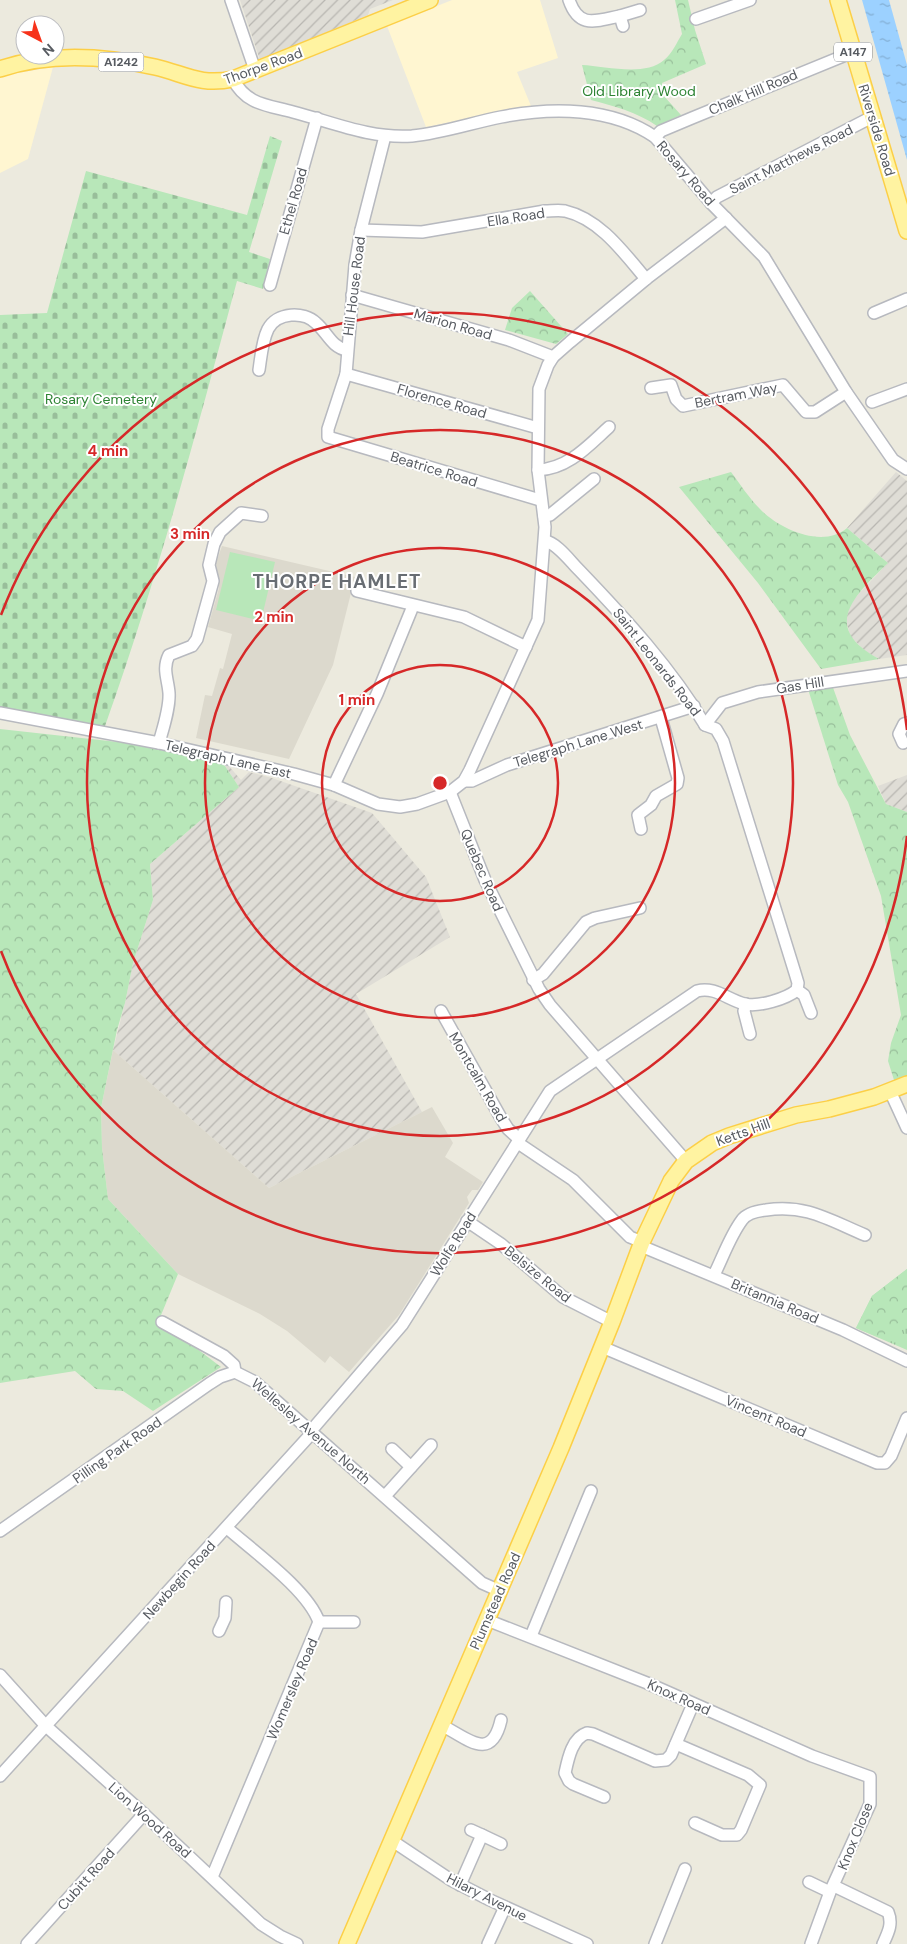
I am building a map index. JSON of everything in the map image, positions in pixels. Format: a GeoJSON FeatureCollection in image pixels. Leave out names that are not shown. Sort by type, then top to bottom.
{"type":"FeatureCollection","features":[{"type":"Feature","properties":{"kind":"main road","name":"Thorpe Road"},"geometry":{"type":"LineString","coordinates":[[2,68],[52,58],[79,58],[157,68],[207,82],[233,79],[430,0]]}},
{"type":"Feature","properties":{"kind":"main road","name":"Riverside Road"},"geometry":{"type":"LineString","coordinates":[[838,0],[907,231]]}},
{"type":"Feature","properties":{"kind":"main road","name":"Ketts Hill"},"geometry":{"type":"LineString","coordinates":[[640,1248],[663,1195],[686,1161],[712,1143],[751,1128],[890,1091],[907,1084]]}},
{"type":"Feature","properties":{"kind":"main road","name":"Plumstead Road"},"geometry":{"type":"LineString","coordinates":[[347,1944],[500,1591],[602,1347],[640,1248]]}},
{"type":"Feature","properties":{"kind":"street"},"geometry":{"type":"LineString","coordinates":[[231,0],[256,70]]}},
{"type":"Feature","properties":{"kind":"street"},"geometry":{"type":"LineString","coordinates":[[569,0],[577,17],[585,21],[621,21],[640,10]]}},
{"type":"Feature","properties":{"kind":"street"},"geometry":{"type":"LineString","coordinates":[[696,18],[750,0]]}},
{"type":"Feature","properties":{"kind":"street","name":"Chalk Hill Road"},"geometry":{"type":"LineString","coordinates":[[655,137],[661,131],[853,52]]}},
{"type":"Feature","properties":{"kind":"street","name":"Rosary Road"},"geometry":{"type":"LineString","coordinates":[[233,79],[246,98],[358,131],[384,136],[415,135],[500,117],[559,110],[605,116],[632,124],[655,137],[711,203],[764,257],[846,392],[893,460],[907,469]]}},
{"type":"Feature","properties":{"kind":"street","name":"Saint Matthews Road"},"geometry":{"type":"LineString","coordinates":[[711,203],[764,172],[872,117]]}},
{"type":"Feature","properties":{"kind":"street","name":"Ethel Road"},"geometry":{"type":"LineString","coordinates":[[270,285],[318,118]]}},
{"type":"Feature","properties":{"kind":"street","name":"Hill House Road"},"geometry":{"type":"LineString","coordinates":[[328,437],[328,429],[346,374],[352,295],[361,230],[384,136]]}},
{"type":"Feature","properties":{"kind":"street","name":"Ella Road"},"geometry":{"type":"LineString","coordinates":[[361,230],[422,232],[545,211],[565,211],[586,221],[607,235],[646,278]]}},
{"type":"Feature","properties":{"kind":"street"},"geometry":{"type":"LineString","coordinates":[[450,792],[464,782],[538,620],[544,541],[544,516],[540,500],[538,470],[539,389],[553,357],[646,278],[726,218]]}},
{"type":"Feature","properties":{"kind":"street","name":"Marion Road"},"geometry":{"type":"LineString","coordinates":[[352,295],[509,340],[553,357]]}},
{"type":"Feature","properties":{"kind":"street"},"geometry":{"type":"LineString","coordinates":[[874,313],[907,299]]}},
{"type":"Feature","properties":{"kind":"street"},"geometry":{"type":"LineString","coordinates":[[260,370],[262,348],[268,328],[287,316],[296,314],[309,318],[316,322],[337,347],[347,350]]}},
{"type":"Feature","properties":{"kind":"street","name":"Florence Road"},"geometry":{"type":"LineString","coordinates":[[346,374],[538,428]]}},
{"type":"Feature","properties":{"kind":"street","name":"Bertram Way"},"geometry":{"type":"LineString","coordinates":[[651,388],[670,385],[676,399],[683,406],[783,385],[806,412],[815,412],[846,392]]}},
{"type":"Feature","properties":{"kind":"street"},"geometry":{"type":"LineString","coordinates":[[872,402],[907,389]]}},
{"type":"Feature","properties":{"kind":"street"},"geometry":{"type":"LineString","coordinates":[[538,470],[558,467],[567,462],[609,427]]}},
{"type":"Feature","properties":{"kind":"street","name":"Beatrice Road"},"geometry":{"type":"LineString","coordinates":[[328,437],[540,500]]}},
{"type":"Feature","properties":{"kind":"street"},"geometry":{"type":"LineString","coordinates":[[544,516],[550,515],[594,479]]}},
{"type":"Feature","properties":{"kind":"street"},"geometry":{"type":"LineString","coordinates":[[159,743],[169,692],[165,679],[166,661],[169,655],[192,646],[197,639],[213,580],[209,565],[214,544],[220,532],[241,513],[262,516]]}},
{"type":"Feature","properties":{"kind":"street","name":"Saint Leonards Road"},"geometry":{"type":"LineString","coordinates":[[544,541],[550,542],[562,553],[631,625],[694,706],[705,725],[716,729],[723,741],[801,992],[811,1013]]}},
{"type":"Feature","properties":{"kind":"street"},"geometry":{"type":"LineString","coordinates":[[357,591],[464,617],[526,646]]}},
{"type":"Feature","properties":{"kind":"street"},"geometry":{"type":"LineString","coordinates":[[334,785],[377,694],[413,606]]}},
{"type":"Feature","properties":{"kind":"street","name":"Gas Hill"},"geometry":{"type":"LineString","coordinates":[[705,725],[722,703],[758,692],[907,671]]}},
{"type":"Feature","properties":{"kind":"street","name":"Telegraph Lane West"},"geometry":{"type":"LineString","coordinates":[[464,782],[472,781],[507,765],[661,718],[694,706]]}},
{"type":"Feature","properties":{"kind":"street","name":"Telegraph Lane East"},"geometry":{"type":"LineString","coordinates":[[0,713],[159,743],[334,785],[378,804],[400,807],[418,804],[450,792]]}},
{"type":"Feature","properties":{"kind":"street"},"geometry":{"type":"LineString","coordinates":[[641,829],[638,815],[651,805],[656,796],[676,784],[678,778],[661,718]]}},
{"type":"Feature","properties":{"kind":"street"},"geometry":{"type":"LineString","coordinates":[[904,743],[899,734],[904,724],[907,723]]}},
{"type":"Feature","properties":{"kind":"street","name":"Quebec Road"},"geometry":{"type":"LineString","coordinates":[[450,792],[485,880],[534,980],[550,1005],[686,1161]]}},
{"type":"Feature","properties":{"kind":"street"},"geometry":{"type":"LineString","coordinates":[[534,980],[543,974],[586,922],[595,918],[640,908]]}},
{"type":"Feature","properties":{"kind":"street"},"geometry":{"type":"LineString","coordinates":[[596,1058],[697,991],[705,989],[746,1004],[801,992]]}},
{"type":"Feature","properties":{"kind":"street"},"geometry":{"type":"LineString","coordinates":[[746,1004],[744,1011],[750,1034]]}},
{"type":"Feature","properties":{"kind":"street","name":"Montcalm Road"},"geometry":{"type":"LineString","coordinates":[[441,1011],[501,1118],[518,1141]]}},
{"type":"Feature","properties":{"kind":"street","name":"Wolfe Road"},"geometry":{"type":"LineString","coordinates":[[311,1433],[402,1325],[550,1091],[596,1058]]}},
{"type":"Feature","properties":{"kind":"street"},"geometry":{"type":"LineString","coordinates":[[890,1091],[907,1128]]}},
{"type":"Feature","properties":{"kind":"street","name":"Britannia Road"},"geometry":{"type":"LineString","coordinates":[[518,1141],[573,1180],[640,1248],[714,1275],[843,1330],[907,1361]]}},
{"type":"Feature","properties":{"kind":"street"},"geometry":{"type":"LineString","coordinates":[[714,1275],[742,1218],[752,1212],[778,1208],[801,1208],[817,1213],[865,1235]]}},
{"type":"Feature","properties":{"kind":"street","name":"Belsize Road"},"geometry":{"type":"LineString","coordinates":[[467,1221],[501,1244],[563,1296],[612,1322]]}},
{"type":"Feature","properties":{"kind":"street","name":"Wellesley Avenue North"},"geometry":{"type":"LineString","coordinates":[[162,1322],[224,1356],[234,1365],[235,1372],[255,1382],[482,1583],[500,1591]]}},
{"type":"Feature","properties":{"kind":"street","name":"Vincent Road"},"geometry":{"type":"LineString","coordinates":[[602,1347],[877,1463],[885,1463],[891,1456],[907,1418]]}},
{"type":"Feature","properties":{"kind":"street","name":"Pilling Park Road"},"geometry":{"type":"LineString","coordinates":[[0,1531],[209,1384],[220,1377],[235,1372]]}},
{"type":"Feature","properties":{"kind":"street","name":"Newbegin Road"},"geometry":{"type":"LineString","coordinates":[[0,1776],[227,1528],[311,1433]]}},
{"type":"Feature","properties":{"kind":"street"},"geometry":{"type":"LineString","coordinates":[[385,1496],[431,1445]]}},
{"type":"Feature","properties":{"kind":"street"},"geometry":{"type":"LineString","coordinates":[[392,1449],[411,1467]]}},
{"type":"Feature","properties":{"kind":"street"},"geometry":{"type":"LineString","coordinates":[[531,1636],[567,1563],[592,1505],[591,1491]]}},
{"type":"Feature","properties":{"kind":"street","name":"Womersley Road"},"geometry":{"type":"LineString","coordinates":[[212,1878],[319,1622],[315,1612],[304,1597],[227,1528]]}},
{"type":"Feature","properties":{"kind":"street"},"geometry":{"type":"LineString","coordinates":[[219,1631],[225,1618],[226,1602]]}},
{"type":"Feature","properties":{"kind":"street","name":"Knox Road"},"geometry":{"type":"LineString","coordinates":[[487,1620],[531,1636],[812,1756],[870,1777]]}},
{"type":"Feature","properties":{"kind":"street"},"geometry":{"type":"LineString","coordinates":[[319,1622],[354,1622]]}},
{"type":"Feature","properties":{"kind":"street","name":"Lion Wood Road"},"geometry":{"type":"LineString","coordinates":[[0,1668],[10,1685]]}},
{"type":"Feature","properties":{"kind":"street","name":"Lion Wood Road"},"geometry":{"type":"LineString","coordinates":[[0,1675],[46,1726],[144,1814],[261,1924],[297,1944]]}},
{"type":"Feature","properties":{"kind":"street"},"geometry":{"type":"LineString","coordinates":[[597,1798],[569,1781],[565,1773],[572,1750],[583,1734],[593,1734],[655,1761],[666,1760],[676,1744],[693,1704]]}},
{"type":"Feature","properties":{"kind":"street"},"geometry":{"type":"LineString","coordinates":[[441,1725],[464,1739],[479,1744],[490,1742],[503,1727]]}},
{"type":"Feature","properties":{"kind":"street"},"geometry":{"type":"LineString","coordinates":[[676,1744],[748,1774],[760,1785],[741,1830],[737,1835],[728,1836],[706,1832],[695,1823]]}},
{"type":"Feature","properties":{"kind":"street","name":"Knox Close"},"geometry":{"type":"LineString","coordinates":[[811,1944],[832,1889],[870,1804],[870,1777]]}},
{"type":"Feature","properties":{"kind":"street","name":"Cubitt Road"},"geometry":{"type":"LineString","coordinates":[[27,1944],[144,1814]]}},
{"type":"Feature","properties":{"kind":"street"},"geometry":{"type":"LineString","coordinates":[[471,1830],[501,1844]]}},
{"type":"Feature","properties":{"kind":"street"},"geometry":{"type":"LineString","coordinates":[[460,1885],[482,1835]]}},
{"type":"Feature","properties":{"kind":"street","name":"Hilary Avenue"},"geometry":{"type":"LineString","coordinates":[[391,1840],[460,1885],[588,1944]]}},
{"type":"Feature","properties":{"kind":"street"},"geometry":{"type":"LineString","coordinates":[[655,1944],[685,1869]]}},
{"type":"Feature","properties":{"kind":"street"},"geometry":{"type":"LineString","coordinates":[[809,1882],[832,1889],[888,1912],[891,1920],[890,1928],[883,1944]]}},
{"type":"Feature","properties":{"kind":"street"},"geometry":{"type":"LineString","coordinates":[[488,1944],[505,1907]]}},
{"type":"Feature","properties":{"kind":"shaded area"},"geometry":{"type":"Polygon","coordinates":[[[240,0],[393,0],[370,9],[368,15],[260,60],[240,0]]]}},
{"type":"Feature","properties":{"kind":"shaded area"},"geometry":{"type":"Polygon","coordinates":[[[452,0],[540,0],[558,58],[517,72],[531,106],[426,127],[387,26],[452,0]]]}},
{"type":"Feature","properties":{"kind":"shaded area"},"geometry":{"type":"Polygon","coordinates":[[[53,67],[28,159],[0,173],[0,76],[53,67]]]}},
{"type":"Feature","properties":{"kind":"shaded area"},"geometry":{"type":"Polygon","coordinates":[[[896,472],[907,481],[907,655],[879,659],[866,652],[850,636],[846,619],[851,602],[888,563],[847,528],[896,472]]]}},
{"type":"Feature","properties":{"kind":"shaded area"},"geometry":{"type":"Polygon","coordinates":[[[222,546],[355,577],[333,665],[289,759],[196,738],[205,695],[212,696],[220,668],[223,669],[232,634],[208,627],[219,588],[216,563],[222,546]]]}},
{"type":"Feature","properties":{"kind":"shaded area"},"geometry":{"type":"Polygon","coordinates":[[[223,763],[228,765],[241,780],[249,772],[272,778],[372,813],[426,877],[450,937],[356,994],[422,1112],[269,1188],[113,1050],[133,963],[153,900],[150,864],[239,787],[223,763]]]}},
{"type":"Feature","properties":{"kind":"shaded area"},"geometry":{"type":"Polygon","coordinates":[[[907,775],[907,812],[886,804],[878,786],[907,775]]]}},
{"type":"Feature","properties":{"kind":"shaded area"},"geometry":{"type":"Polygon","coordinates":[[[113,1050],[269,1188],[432,1107],[453,1143],[445,1157],[483,1182],[478,1190],[472,1190],[467,1197],[469,1203],[399,1315],[349,1372],[330,1356],[325,1363],[287,1331],[260,1314],[178,1274],[108,1199],[102,1148],[101,1108],[113,1050]]]}},
{"type":"Feature","properties":{"kind":"green space","name":"Old Library Wood"},"geometry":{"type":"Polygon","coordinates":[[[675,0],[688,0],[706,64],[662,83],[663,95],[681,115],[657,126],[633,113],[591,100],[582,65],[624,69],[646,68],[656,65],[669,55],[682,34],[675,0]]]}},
{"type":"Feature","properties":{"kind":"green space","name":"Rosary Cemetery"},"geometry":{"type":"Polygon","coordinates":[[[270,136],[282,141],[249,252],[270,259],[263,289],[237,281],[159,560],[105,726],[0,709],[0,315],[47,313],[86,171],[247,215],[270,136]]]}},
{"type":"Feature","properties":{"kind":"green space"},"geometry":{"type":"Polygon","coordinates":[[[530,291],[568,334],[556,344],[505,330],[512,308],[530,291]]]}},
{"type":"Feature","properties":{"kind":"green space"},"geometry":{"type":"Polygon","coordinates":[[[731,472],[756,505],[778,523],[802,534],[826,537],[837,534],[847,528],[888,563],[855,599],[849,611],[847,623],[851,635],[861,647],[879,659],[821,669],[758,583],[679,487],[731,472]]]}},
{"type":"Feature","properties":{"kind":"green space"},"geometry":{"type":"Polygon","coordinates":[[[230,552],[275,562],[261,621],[216,610],[230,552]]]}},
{"type":"Feature","properties":{"kind":"green space"},"geometry":{"type":"Polygon","coordinates":[[[831,682],[850,735],[886,804],[907,812],[907,1076],[894,1080],[888,1061],[891,1043],[901,1015],[881,896],[848,802],[838,785],[807,686],[831,682]]]}},
{"type":"Feature","properties":{"kind":"green space"},"geometry":{"type":"Polygon","coordinates":[[[0,729],[127,743],[223,763],[239,787],[150,864],[153,900],[133,963],[101,1108],[102,1148],[108,1199],[178,1274],[159,1320],[221,1367],[153,1411],[123,1391],[96,1389],[75,1371],[0,1383],[0,729]]]}},
{"type":"Feature","properties":{"kind":"green space"},"geometry":{"type":"Polygon","coordinates":[[[907,1269],[907,1350],[856,1328],[872,1296],[907,1269]]]}},
{"type":"Feature","properties":{"kind":"green space"},"geometry":{"type":"Polygon","coordinates":[[[907,1269],[907,1313],[905,1317],[880,1338],[856,1328],[872,1296],[907,1269]]]}},
{"type":"Feature","properties":{"kind":"water"},"geometry":{"type":"Polygon","coordinates":[[[862,0],[889,0],[907,65],[907,160],[862,0]]]}},
{"type":"Feature","properties":{"kind":"district","name":"THORPE HAMLET"},"geometry":{"type":"Point","coordinates":[337,581]}}]}
